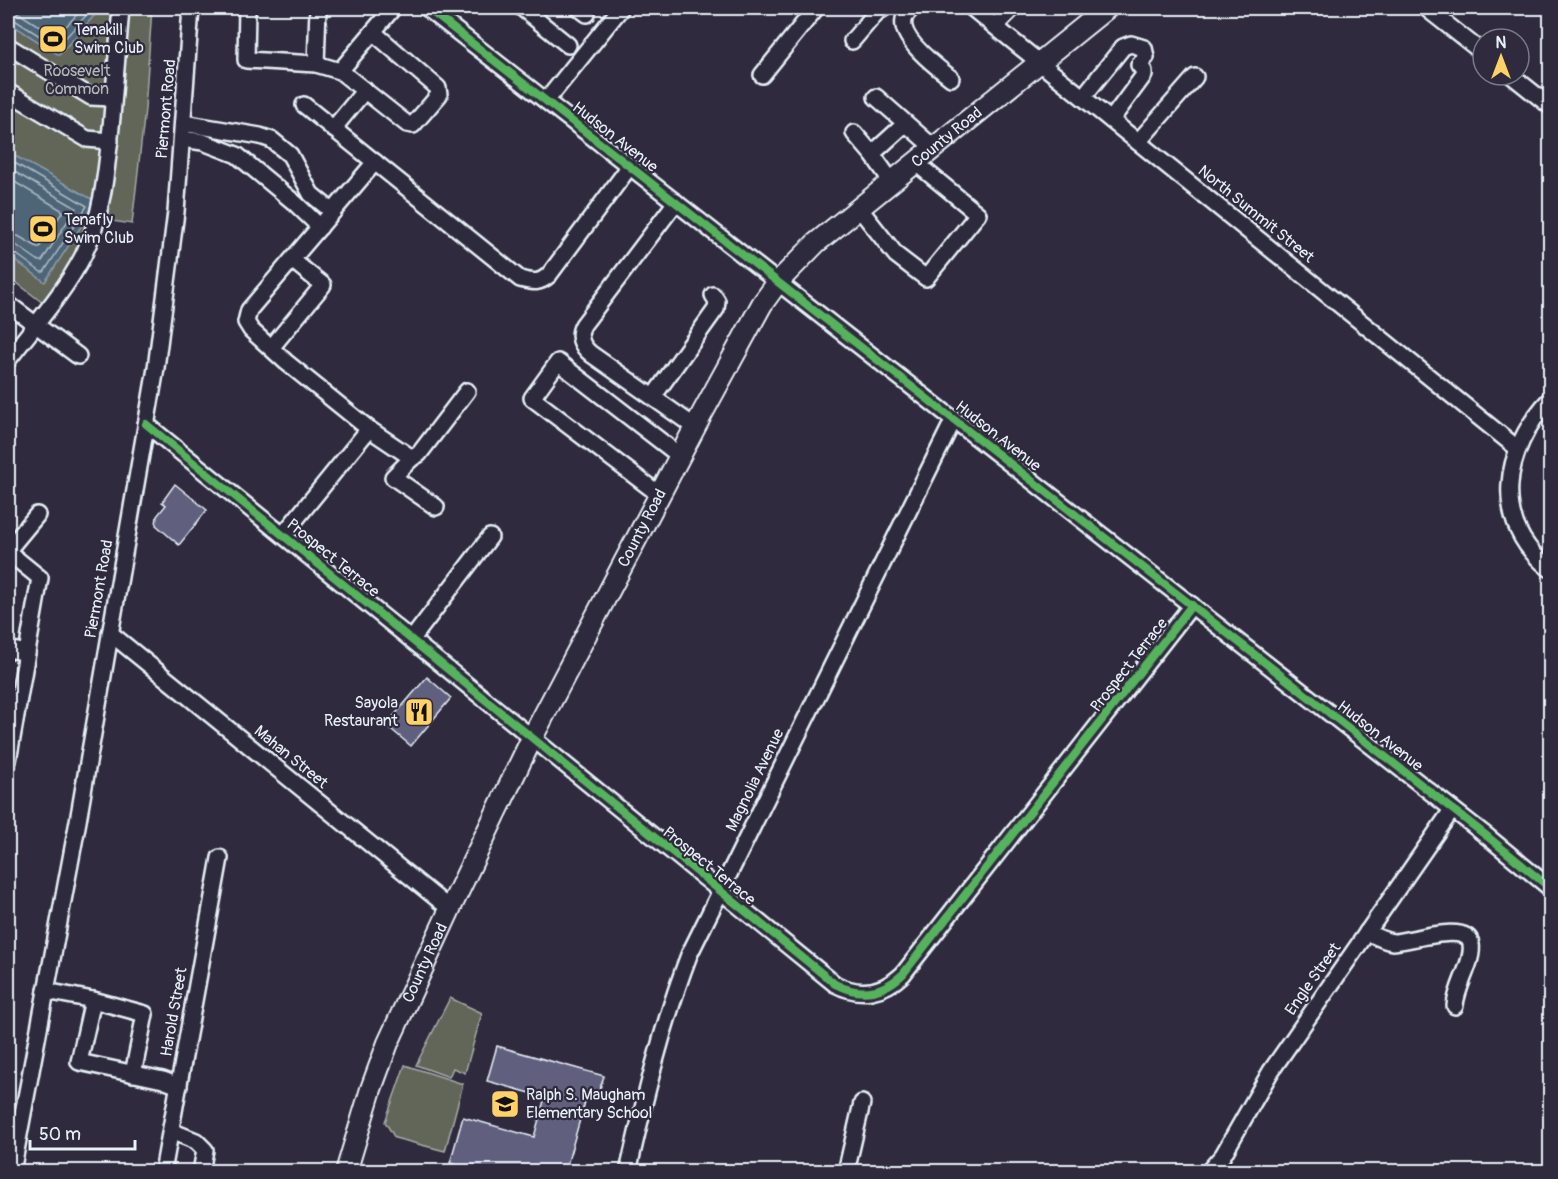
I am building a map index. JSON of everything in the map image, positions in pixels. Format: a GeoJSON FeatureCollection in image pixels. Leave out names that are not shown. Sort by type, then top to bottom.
{"type":"FeatureCollection","features":[{"type":"Feature","properties":{"kind":"main road","name":"County Road"},"geometry":{"type":"LineString","coordinates":[[346,1172],[371,1089],[388,1043],[450,909],[532,738],[762,304],[799,258],[1107,8]]}},
{"type":"Feature","properties":{"kind":"street"},"geometry":{"type":"LineString","coordinates":[[8,360],[67,282],[94,229],[107,176],[121,8]]}},
{"type":"Feature","properties":{"kind":"street","name":"Piermont Road"},"geometry":{"type":"LineString","coordinates":[[12,1172],[78,821],[167,290],[191,8]]}},
{"type":"Feature","properties":{"kind":"street"},"geometry":{"type":"LineString","coordinates":[[247,8],[246,60],[316,64],[340,71],[407,124],[413,125],[439,96],[438,88],[373,32]]}},
{"type":"Feature","properties":{"kind":"street"},"geometry":{"type":"LineString","coordinates":[[316,64],[318,8]]}},
{"type":"Feature","properties":{"kind":"street"},"geometry":{"type":"LineString","coordinates":[[340,71],[393,8]]}},
{"type":"Feature","properties":{"kind":"street"},"geometry":{"type":"LineString","coordinates":[[522,8],[568,45]]}},
{"type":"Feature","properties":{"kind":"street"},"geometry":{"type":"LineString","coordinates":[[546,101],[621,8]]}},
{"type":"Feature","properties":{"kind":"street"},"geometry":{"type":"LineString","coordinates":[[762,75],[816,8]]}},
{"type":"Feature","properties":{"kind":"street"},"geometry":{"type":"LineString","coordinates":[[912,8],[904,18],[912,42],[924,57],[951,78]]}},
{"type":"Feature","properties":{"kind":"street","name":"North Summit Street"},"geometry":{"type":"LineString","coordinates":[[972,8],[1517,448]]}},
{"type":"Feature","properties":{"kind":"street"},"geometry":{"type":"LineString","coordinates":[[995,26],[1013,8]]}},
{"type":"Feature","properties":{"kind":"street"},"geometry":{"type":"LineString","coordinates":[[1426,8],[1471,44]]}},
{"type":"Feature","properties":{"kind":"street"},"geometry":{"type":"LineString","coordinates":[[852,41],[879,9]]}},
{"type":"Feature","properties":{"kind":"street","name":"Hudson Avenue"},"geometry":{"type":"LineString","coordinates":[[438,11],[546,101],[1551,888]]}},
{"type":"Feature","properties":{"kind":"street"},"geometry":{"type":"LineString","coordinates":[[1083,97],[1123,47],[1131,44],[1144,48],[1146,57],[1139,65],[1144,75],[1111,120]]}},
{"type":"Feature","properties":{"kind":"street"},"geometry":{"type":"LineString","coordinates":[[8,46],[91,97],[113,98]]}},
{"type":"Feature","properties":{"kind":"street"},"geometry":{"type":"LineString","coordinates":[[1138,141],[1195,77]]}},
{"type":"Feature","properties":{"kind":"street"},"geometry":{"type":"LineString","coordinates":[[1526,87],[1551,106]]}},
{"type":"Feature","properties":{"kind":"street"},"geometry":{"type":"LineString","coordinates":[[333,129],[365,90]]}},
{"type":"Feature","properties":{"kind":"street"},"geometry":{"type":"LineString","coordinates":[[8,92],[87,139],[110,141]]}},
{"type":"Feature","properties":{"kind":"street"},"geometry":{"type":"LineString","coordinates":[[876,97],[934,148]]}},
{"type":"Feature","properties":{"kind":"street"},"geometry":{"type":"LineString","coordinates":[[304,105],[520,279],[534,282],[542,281],[549,275],[630,166]]}},
{"type":"Feature","properties":{"kind":"street"},"geometry":{"type":"LineString","coordinates":[[872,154],[905,124]]}},
{"type":"Feature","properties":{"kind":"street"},"geometry":{"type":"LineString","coordinates":[[182,131],[260,136],[272,140],[290,155],[311,194],[333,212]]}},
{"type":"Feature","properties":{"kind":"street"},"geometry":{"type":"LineString","coordinates":[[182,131],[237,155],[320,227]]}},
{"type":"Feature","properties":{"kind":"street"},"geometry":{"type":"LineString","coordinates":[[854,133],[892,182]]}},
{"type":"Feature","properties":{"kind":"street"},"geometry":{"type":"LineString","coordinates":[[375,162],[249,310],[246,322],[251,330],[271,348],[369,429],[412,458]]}},
{"type":"Feature","properties":{"kind":"street"},"geometry":{"type":"LineString","coordinates":[[859,208],[896,255],[926,278],[978,214],[916,163]]}},
{"type":"Feature","properties":{"kind":"street"},"geometry":{"type":"LineString","coordinates":[[277,188],[288,185],[302,176]]}},
{"type":"Feature","properties":{"kind":"street"},"geometry":{"type":"LineString","coordinates":[[676,202],[580,330],[579,337],[584,349],[695,427]]}},
{"type":"Feature","properties":{"kind":"street"},"geometry":{"type":"LineString","coordinates":[[271,348],[323,285],[292,260]]}},
{"type":"Feature","properties":{"kind":"street"},"geometry":{"type":"LineString","coordinates":[[653,397],[671,360],[716,309],[717,301],[713,295]]}},
{"type":"Feature","properties":{"kind":"street"},"geometry":{"type":"LineString","coordinates":[[8,304],[34,326],[78,356]]}},
{"type":"Feature","properties":{"kind":"street"},"geometry":{"type":"LineString","coordinates":[[660,495],[532,398],[558,362],[680,456]]}},
{"type":"Feature","properties":{"kind":"street"},"geometry":{"type":"LineString","coordinates":[[436,507],[393,477],[419,454],[467,391]]}},
{"type":"Feature","properties":{"kind":"street"},"geometry":{"type":"LineString","coordinates":[[1551,399],[1536,415],[1517,448],[1511,473],[1510,492],[1518,529],[1540,561],[1551,569]]}},
{"type":"Feature","properties":{"kind":"street","name":"Magnolia Avenue"},"geometry":{"type":"LineString","coordinates":[[628,1172],[659,1042],[689,955],[954,419]]}},
{"type":"Feature","properties":{"kind":"street","name":"Prospect Terrace"},"geometry":{"type":"LineString","coordinates":[[146,424],[720,892],[835,984],[847,990],[859,992],[883,988],[894,983],[903,974],[1192,605]]}},
{"type":"Feature","properties":{"kind":"street"},"geometry":{"type":"LineString","coordinates":[[283,535],[369,429]]}},
{"type":"Feature","properties":{"kind":"street"},"geometry":{"type":"LineString","coordinates":[[8,761],[40,578],[8,551],[37,515]]}},
{"type":"Feature","properties":{"kind":"street"},"geometry":{"type":"LineString","coordinates":[[412,639],[490,537]]}},
{"type":"Feature","properties":{"kind":"street","name":"Mahan Street"},"geometry":{"type":"LineString","coordinates":[[110,633],[450,909]]}},
{"type":"Feature","properties":{"kind":"street"},"geometry":{"type":"LineString","coordinates":[[8,649],[27,653]]}},
{"type":"Feature","properties":{"kind":"street","name":"Engle Street"},"geometry":{"type":"LineString","coordinates":[[1208,1172],[1223,1155],[1271,1071],[1452,810]]}},
{"type":"Feature","properties":{"kind":"street","name":"Harold Street"},"geometry":{"type":"LineString","coordinates":[[164,1172],[220,858]]}},
{"type":"Feature","properties":{"kind":"street"},"geometry":{"type":"LineString","coordinates":[[1367,932],[1393,942],[1453,933],[1469,938],[1472,945],[1455,996],[1455,1006]]}},
{"type":"Feature","properties":{"kind":"street"},"geometry":{"type":"LineString","coordinates":[[46,991],[93,1000],[145,1014],[133,1074]]}},
{"type":"Feature","properties":{"kind":"street"},"geometry":{"type":"LineString","coordinates":[[93,1000],[80,1062],[163,1080],[179,1086]]}},
{"type":"Feature","properties":{"kind":"street"},"geometry":{"type":"LineString","coordinates":[[846,1172],[862,1103]]}},
{"type":"Feature","properties":{"kind":"street"},"geometry":{"type":"LineString","coordinates":[[171,1131],[196,1140],[205,1150],[201,1172]]}},
{"type":"Feature","properties":{"kind":"green space","name":"Roosevelt Common"},"geometry":{"type":"Polygon","coordinates":[[[8,8],[152,8],[145,109],[132,224],[105,220],[48,307],[8,276],[8,8]]]}},
{"type":"Feature","properties":{"kind":"green space"},"geometry":{"type":"Polygon","coordinates":[[[450,998],[482,1013],[465,1073],[453,1068],[449,1077],[416,1065],[450,998]]]}},
{"type":"Feature","properties":{"kind":"green space"},"geometry":{"type":"Polygon","coordinates":[[[405,1065],[463,1084],[445,1151],[395,1138],[385,1122],[405,1065]]]}},
{"type":"Feature","properties":{"kind":"water","name":"Tenakill Swim Club"},"geometry":{"type":"Polygon","coordinates":[[[8,8],[101,8],[59,55],[8,22],[8,8]]]}},
{"type":"Feature","properties":{"kind":"water","name":"Tenafly Swim Club"},"geometry":{"type":"Polygon","coordinates":[[[8,152],[97,202],[45,282],[8,255],[8,152]]]}},
{"type":"Feature","properties":{"kind":"building"},"geometry":{"type":"Polygon","coordinates":[[[175,484],[207,510],[179,545],[156,525],[157,516],[166,505],[162,502],[175,484]]]}},
{"type":"Feature","properties":{"kind":"building","name":"Sayola Restaurant"},"geometry":{"type":"Polygon","coordinates":[[[427,677],[451,698],[411,746],[386,725],[427,677]]]}},
{"type":"Feature","properties":{"kind":"building"},"geometry":{"type":"Polygon","coordinates":[[[497,1046],[604,1076],[597,1098],[587,1095],[565,1172],[481,1172],[450,1163],[463,1117],[534,1137],[545,1097],[487,1081],[497,1046]]]}},
{"type":"Feature","properties":{"kind":"cycle path"},"geometry":{"type":"LineString","coordinates":[[427,8],[1488,837],[1550,888]]}},
{"type":"Feature","properties":{"kind":"cycle path"},"geometry":{"type":"LineString","coordinates":[[146,424],[835,984],[853,991],[879,989],[903,974],[1192,605]]}},
{"type":"Feature","properties":{"kind":"place","name":"Tenakill Swim Club"},"geometry":{"type":"Point","coordinates":[53,39]}},
{"type":"Feature","properties":{"kind":"place","name":"Tenafly Swim Club"},"geometry":{"type":"Point","coordinates":[43,229]}},
{"type":"Feature","properties":{"kind":"place","name":"Sayola Restaurant"},"geometry":{"type":"Point","coordinates":[419,712]}},
{"type":"Feature","properties":{"kind":"place","name":"Ralph S. Maugham Elementary School"},"geometry":{"type":"Point","coordinates":[505,1104]}}]}
